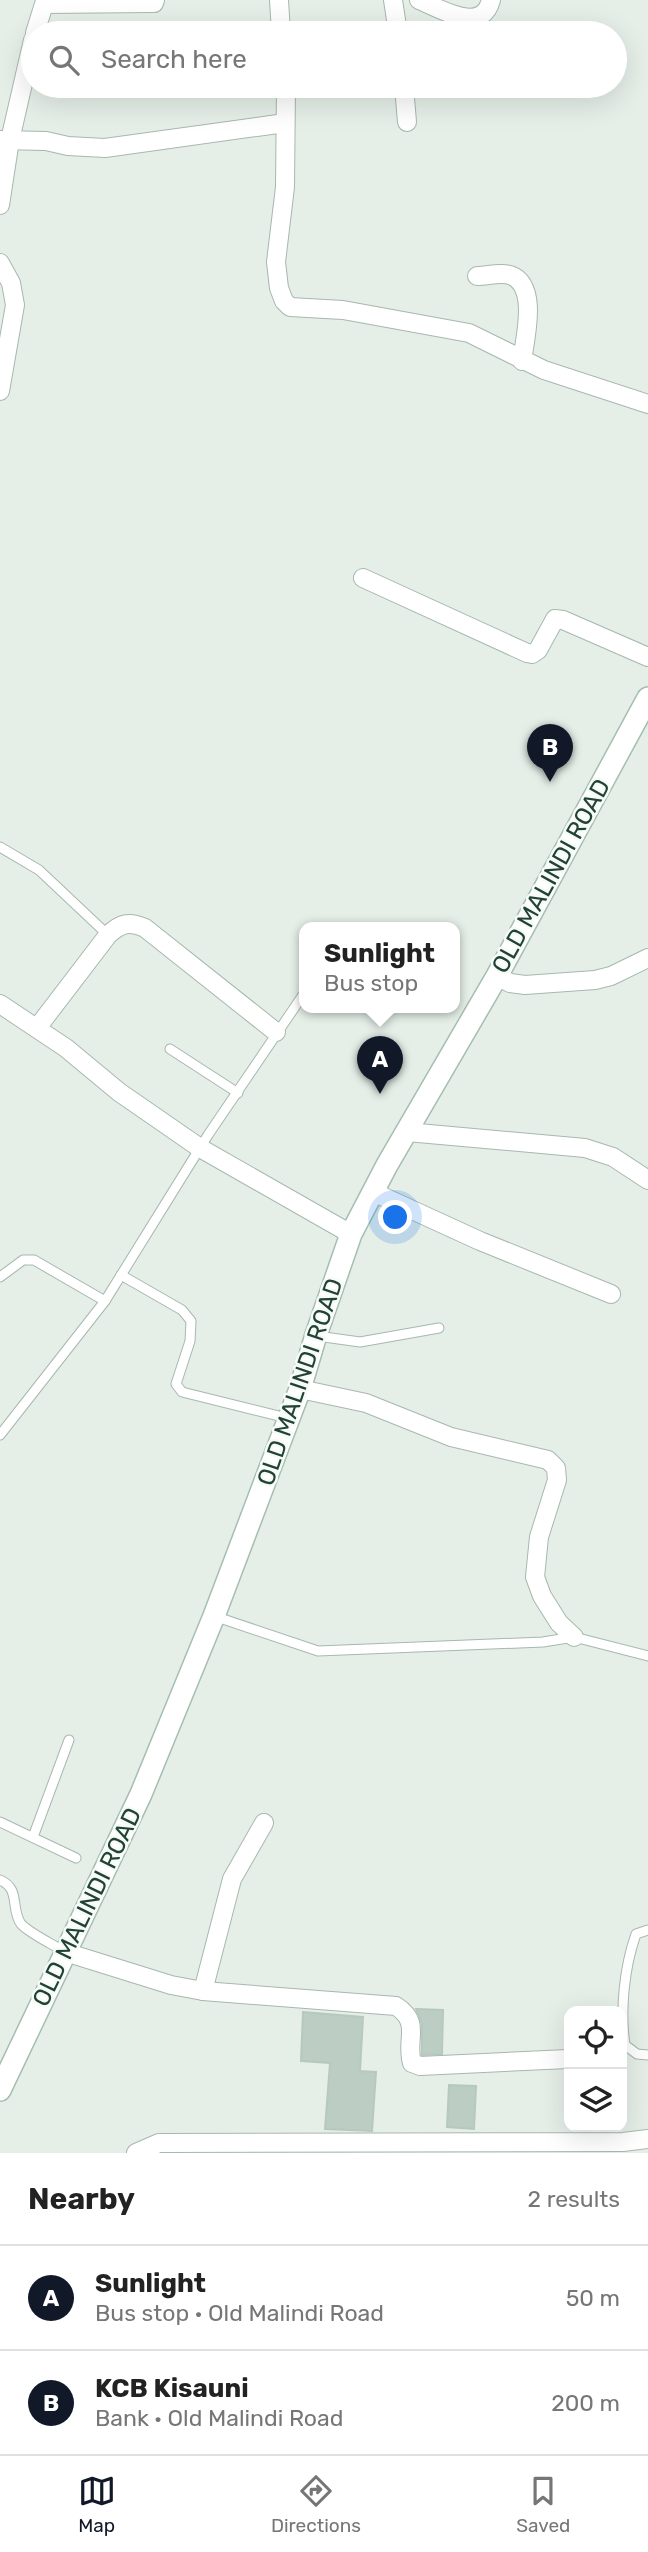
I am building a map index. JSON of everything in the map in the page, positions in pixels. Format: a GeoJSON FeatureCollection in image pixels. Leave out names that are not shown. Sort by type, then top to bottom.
{"type":"FeatureCollection","features":[{"type":"Feature","properties":{"kind":"main road","name":"OLD MALINDI ROAD"},"geometry":{"type":"LineString","coordinates":[[0,2090],[141,1794],[214,1616],[300,1389],[351,1234],[497,976],[648,698]]}},
{"type":"Feature","properties":{"kind":"street"},"geometry":{"type":"LineString","coordinates":[[39,21],[44,4],[128,5],[155,3],[155,0]]}},
{"type":"Feature","properties":{"kind":"street"},"geometry":{"type":"LineString","coordinates":[[278,0],[280,21]]}},
{"type":"Feature","properties":{"kind":"street"},"geometry":{"type":"LineString","coordinates":[[393,0],[396,21]]}},
{"type":"Feature","properties":{"kind":"street"},"geometry":{"type":"LineString","coordinates":[[419,0],[464,17],[478,18],[487,11],[491,0]]}},
{"type":"Feature","properties":{"kind":"street"},"geometry":{"type":"LineString","coordinates":[[0,205],[5,140],[21,83]]}},
{"type":"Feature","properties":{"kind":"street"},"geometry":{"type":"LineString","coordinates":[[286,98],[285,187],[276,261],[284,301],[297,309],[343,310],[459,331],[485,340],[544,370],[648,404]]}},
{"type":"Feature","properties":{"kind":"street"},"geometry":{"type":"LineString","coordinates":[[405,98],[407,121]]}},
{"type":"Feature","properties":{"kind":"street"},"geometry":{"type":"LineString","coordinates":[[5,140],[46,141],[68,146],[105,148],[285,123]]}},
{"type":"Feature","properties":{"kind":"street"},"geometry":{"type":"LineString","coordinates":[[0,263],[11,283],[15,305],[0,391]]}},
{"type":"Feature","properties":{"kind":"street"},"geometry":{"type":"LineString","coordinates":[[477,276],[508,275],[518,280],[526,292],[528,311],[522,360]]}},
{"type":"Feature","properties":{"kind":"street"},"geometry":{"type":"LineString","coordinates":[[363,578],[527,653],[532,654],[538,650],[555,619],[563,620],[648,657]]}},
{"type":"Feature","properties":{"kind":"street"},"geometry":{"type":"LineString","coordinates":[[37,1028],[108,935],[126,923],[145,928],[276,1032]]}},
{"type":"Feature","properties":{"kind":"street"},"geometry":{"type":"LineString","coordinates":[[497,976],[510,983],[525,985],[595,980],[611,976],[648,958]]}},
{"type":"Feature","properties":{"kind":"street"},"geometry":{"type":"LineString","coordinates":[[0,1004],[37,1028],[118,1091],[200,1148],[351,1234]]}},
{"type":"Feature","properties":{"kind":"street"},"geometry":{"type":"LineString","coordinates":[[407,1132],[585,1148],[614,1157],[648,1180]]}},
{"type":"Feature","properties":{"kind":"street"},"geometry":{"type":"LineString","coordinates":[[373,1192],[480,1241],[611,1294]]}},
{"type":"Feature","properties":{"kind":"street"},"geometry":{"type":"LineString","coordinates":[[300,1389],[366,1403],[452,1437],[548,1460],[556,1468],[557,1480],[539,1537],[535,1577],[542,1596],[559,1623],[574,1637]]}},
{"type":"Feature","properties":{"kind":"street"},"geometry":{"type":"LineString","coordinates":[[203,1991],[232,1879],[264,1823]]}},
{"type":"Feature","properties":{"kind":"street"},"geometry":{"type":"LineString","coordinates":[[65,1952],[171,1985],[203,1991],[396,2006],[408,2014],[412,2024],[412,2063],[420,2066],[564,2059]]}},
{"type":"Feature","properties":{"kind":"street"},"geometry":{"type":"LineString","coordinates":[[136,2153],[159,2143],[172,2142],[597,2142],[648,2139]]}},
{"type":"Feature","properties":{"kind":"lane"},"geometry":{"type":"LineString","coordinates":[[0,847],[39,870],[108,935]]}},
{"type":"Feature","properties":{"kind":"lane"},"geometry":{"type":"LineString","coordinates":[[0,1435],[105,1301],[200,1148],[299,1000]]}},
{"type":"Feature","properties":{"kind":"lane"},"geometry":{"type":"LineString","coordinates":[[170,1049],[238,1093]]}},
{"type":"Feature","properties":{"kind":"lane"},"geometry":{"type":"LineString","coordinates":[[0,1277],[23,1260],[34,1260],[105,1301]]}},
{"type":"Feature","properties":{"kind":"lane"},"geometry":{"type":"LineString","coordinates":[[121,1275],[182,1310],[191,1321],[190,1341],[176,1384],[182,1392],[289,1418]]}},
{"type":"Feature","properties":{"kind":"lane"},"geometry":{"type":"LineString","coordinates":[[316,1335],[360,1342],[439,1328]]}},
{"type":"Feature","properties":{"kind":"lane"},"geometry":{"type":"LineString","coordinates":[[214,1616],[318,1651],[543,1642],[574,1637],[648,1656]]}},
{"type":"Feature","properties":{"kind":"lane"},"geometry":{"type":"LineString","coordinates":[[33,1837],[69,1740]]}},
{"type":"Feature","properties":{"kind":"lane"},"geometry":{"type":"LineString","coordinates":[[0,1822],[76,1858]]}},
{"type":"Feature","properties":{"kind":"lane"},"geometry":{"type":"LineString","coordinates":[[0,1880],[15,1893],[16,1911],[22,1925],[65,1952]]}},
{"type":"Feature","properties":{"kind":"lane"},"geometry":{"type":"LineString","coordinates":[[648,1930],[636,1934],[630,1951],[622,2025],[625,2045],[637,2054],[648,2054]]}},
{"type":"Feature","properties":{"kind":"building"},"geometry":{"type":"Polygon","coordinates":[[[416,2009],[443,2010],[442,2054],[422,2055],[422,2024],[416,2009]]]}},
{"type":"Feature","properties":{"kind":"building"},"geometry":{"type":"Polygon","coordinates":[[[303,2012],[363,2017],[360,2071],[376,2072],[372,2131],[325,2129],[330,2063],[301,2061],[303,2012]]]}},
{"type":"Feature","properties":{"kind":"building"},"geometry":{"type":"Polygon","coordinates":[[[449,2085],[476,2086],[474,2129],[447,2127],[449,2085]]]}},
{"type":"Feature","properties":{"kind":"place","name":"KCB Kisauni"},"geometry":{"type":"Point","coordinates":[550,782]}},
{"type":"Feature","properties":{"kind":"place","name":"Sunlight"},"geometry":{"type":"Point","coordinates":[380,1094]}}]}
